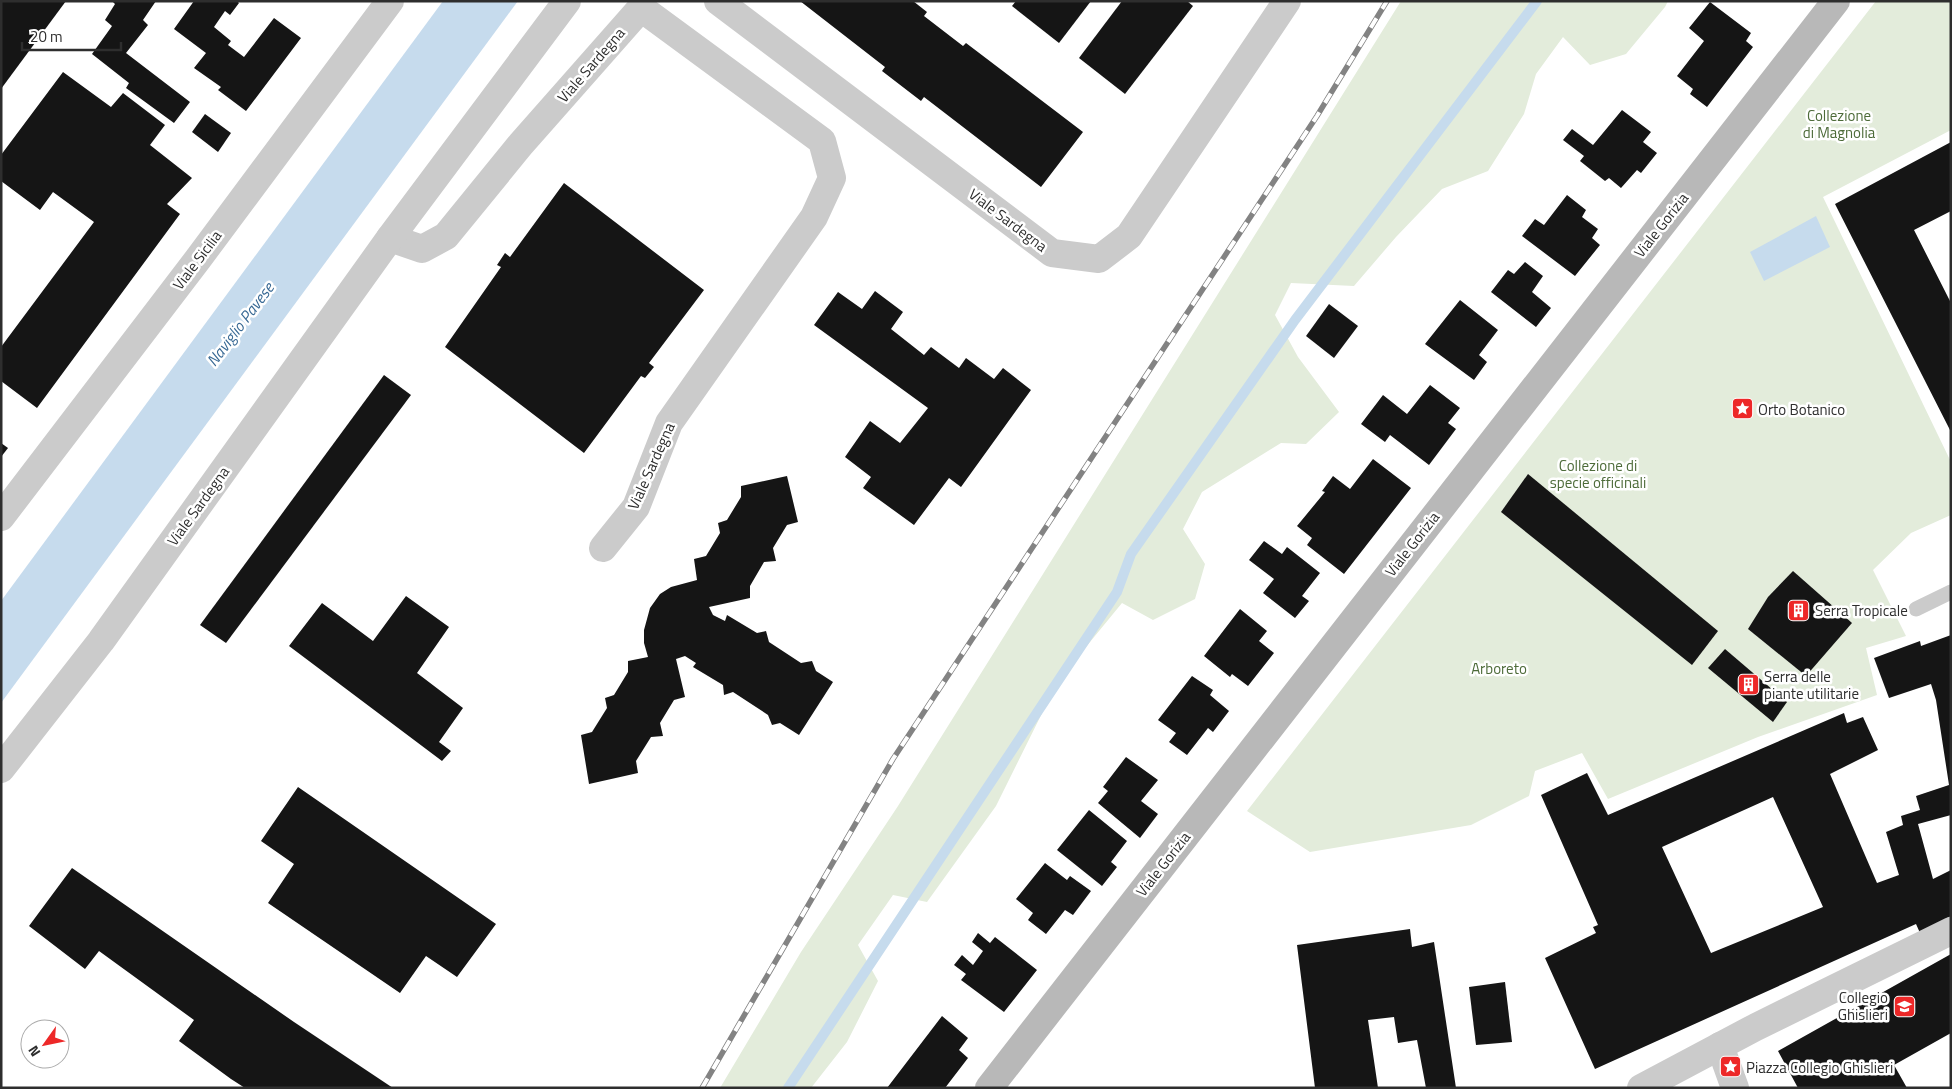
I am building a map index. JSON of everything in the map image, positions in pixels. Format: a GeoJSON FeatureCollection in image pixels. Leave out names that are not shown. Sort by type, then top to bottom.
{"type":"FeatureCollection","features":[{"type":"Feature","properties":{"kind":"street","name":"Viale Sicilia"},"geometry":{"type":"LineString","coordinates":[[1,517],[198,259],[390,1]]}},
{"type":"Feature","properties":{"kind":"street","name":"Viale Sardegna"},"geometry":{"type":"LineString","coordinates":[[1,769],[101,641],[390,238],[567,1]]}},
{"type":"Feature","properties":{"kind":"street","name":"Viale Sardegna"},"geometry":{"type":"LineString","coordinates":[[718,1],[1052,253],[1099,259],[1129,236],[1287,1]]}},
{"type":"Feature","properties":{"kind":"street","name":"Viale Gorizia"},"geometry":{"type":"LineString","coordinates":[[989,1088],[1836,1]]}},
{"type":"Feature","properties":{"kind":"street","name":"Viale Sardegna"},"geometry":{"type":"LineString","coordinates":[[390,238],[422,249],[446,236],[520,144],[644,5],[822,141],[832,178],[814,217],[669,423],[636,507],[603,548]]}},
{"type":"Feature","properties":{"kind":"street"},"geometry":{"type":"LineString","coordinates":[[1642,1088],[1720,1046],[1951,931]]}},
{"type":"Feature","properties":{"kind":"street"},"geometry":{"type":"LineString","coordinates":[[1720,1046],[1735,1088]]}},
{"type":"Feature","properties":{"kind":"lane"},"geometry":{"type":"LineString","coordinates":[[1916,609],[1951,592]]}},
{"type":"Feature","properties":{"kind":"green space"},"geometry":{"type":"Polygon","coordinates":[[[1401,1],[1668,1],[1626,54],[1590,65],[1563,37],[1536,74],[1524,114],[1488,171],[1442,189],[1396,237],[1354,286],[1291,283],[1275,315],[1298,357],[1339,412],[1306,444],[1281,443],[1202,492],[1183,529],[1205,564],[1195,599],[1153,620],[1122,603],[1058,681],[996,806],[927,902],[893,895],[858,945],[878,981],[847,1042],[811,1088],[720,1088],[801,952],[898,806],[1401,1]]]}},
{"type":"Feature","properties":{"kind":"green space","name":"Orto Botanico"},"geometry":{"type":"Polygon","coordinates":[[[1876,1],[1951,1],[1951,130],[1823,197],[1951,462],[1951,515],[1911,533],[1873,570],[1906,636],[1866,648],[1877,695],[1758,737],[1608,799],[1582,753],[1535,771],[1529,796],[1471,825],[1310,852],[1247,811],[1876,1]]]}},
{"type":"Feature","properties":{"kind":"water","name":"Naviglio Pavese"},"geometry":{"type":"Polygon","coordinates":[[[443,1],[518,1],[1,703],[1,601],[443,1]]]}},
{"type":"Feature","properties":{"kind":"water"},"geometry":{"type":"Polygon","coordinates":[[[1816,216],[1830,247],[1764,281],[1750,252],[1816,216]]]}},
{"type":"Feature","properties":{"kind":"building"},"geometry":{"type":"Polygon","coordinates":[[[1,1],[66,1],[1,89],[1,1]]]}},
{"type":"Feature","properties":{"kind":"building"},"geometry":{"type":"Polygon","coordinates":[[[112,1],[156,1],[143,20],[148,25],[126,53],[190,102],[174,123],[126,88],[129,83],[92,54],[112,26],[105,20],[115,4],[112,1]]]}},
{"type":"Feature","properties":{"kind":"building"},"geometry":{"type":"Polygon","coordinates":[[[194,1],[237,1],[239,3],[230,15],[225,11],[214,27],[231,41],[228,45],[244,57],[274,18],[301,38],[246,111],[218,90],[221,87],[194,68],[206,53],[174,29],[194,1]]]}},
{"type":"Feature","properties":{"kind":"building"},"geometry":{"type":"Polygon","coordinates":[[[800,1],[913,1],[927,12],[924,16],[963,46],[966,43],[1083,132],[1041,187],[924,97],[921,101],[882,71],[885,67],[800,1]]]}},
{"type":"Feature","properties":{"kind":"building"},"geometry":{"type":"Polygon","coordinates":[[[1016,1],[1091,1],[1059,43],[1012,6],[1016,1]]]}},
{"type":"Feature","properties":{"kind":"building"},"geometry":{"type":"Polygon","coordinates":[[[1122,1],[1187,1],[1193,6],[1125,94],[1079,58],[1122,1]]]}},
{"type":"Feature","properties":{"kind":"building"},"geometry":{"type":"Polygon","coordinates":[[[1710,2],[1751,33],[1746,41],[1753,47],[1707,107],[1690,94],[1693,89],[1677,76],[1704,41],[1689,28],[1710,2]]]}},
{"type":"Feature","properties":{"kind":"building"},"geometry":{"type":"Polygon","coordinates":[[[63,72],[111,107],[123,93],[165,125],[150,145],[192,178],[167,204],[180,214],[37,408],[1,381],[1,347],[94,222],[53,192],[40,210],[1,181],[1,155],[63,72]]]}},
{"type":"Feature","properties":{"kind":"building"},"geometry":{"type":"Polygon","coordinates":[[[1622,110],[1651,132],[1643,142],[1657,153],[1641,173],[1637,170],[1621,188],[1609,178],[1605,181],[1580,161],[1584,156],[1563,140],[1572,129],[1593,145],[1622,110]]]}},
{"type":"Feature","properties":{"kind":"building"},"geometry":{"type":"Polygon","coordinates":[[[205,114],[231,133],[218,152],[192,132],[205,114]]]}},
{"type":"Feature","properties":{"kind":"building"},"geometry":{"type":"Polygon","coordinates":[[[1951,142],[1951,211],[1914,230],[1951,303],[1951,432],[1835,204],[1951,142]]]}},
{"type":"Feature","properties":{"kind":"building"},"geometry":{"type":"Polygon","coordinates":[[[564,183],[704,290],[649,363],[654,367],[645,378],[641,376],[584,453],[445,347],[501,267],[497,265],[505,253],[510,257],[564,183]]]}},
{"type":"Feature","properties":{"kind":"building"},"geometry":{"type":"Polygon","coordinates":[[[1567,195],[1586,210],[1582,217],[1598,229],[1592,238],[1600,245],[1575,276],[1522,236],[1535,219],[1544,225],[1567,195]]]}},
{"type":"Feature","properties":{"kind":"building"},"geometry":{"type":"Polygon","coordinates":[[[1525,262],[1543,276],[1532,292],[1551,308],[1536,327],[1491,292],[1508,270],[1514,274],[1525,262]]]}},
{"type":"Feature","properties":{"kind":"building"},"geometry":{"type":"Polygon","coordinates":[[[875,291],[903,312],[891,329],[924,355],[931,347],[959,368],[966,358],[994,379],[1003,368],[1031,390],[961,487],[949,478],[914,525],[863,488],[871,477],[845,457],[870,421],[900,443],[928,408],[814,325],[838,292],[862,309],[875,291]]]}},
{"type":"Feature","properties":{"kind":"building"},"geometry":{"type":"Polygon","coordinates":[[[1460,300],[1498,330],[1479,355],[1487,362],[1474,380],[1425,344],[1460,300]]]}},
{"type":"Feature","properties":{"kind":"building"},"geometry":{"type":"Polygon","coordinates":[[[1329,304],[1358,326],[1334,358],[1306,336],[1329,304]]]}},
{"type":"Feature","properties":{"kind":"building"},"geometry":{"type":"Polygon","coordinates":[[[384,375],[411,395],[226,643],[200,625],[384,375]]]}},
{"type":"Feature","properties":{"kind":"building"},"geometry":{"type":"Polygon","coordinates":[[[1430,385],[1460,408],[1448,423],[1456,429],[1429,465],[1390,435],[1385,442],[1361,424],[1383,395],[1407,414],[1430,385]]]}},
{"type":"Feature","properties":{"kind":"building"},"geometry":{"type":"Polygon","coordinates":[[[1,443],[8,448],[1,457],[1,443]]]}},
{"type":"Feature","properties":{"kind":"building"},"geometry":{"type":"Polygon","coordinates":[[[1373,459],[1411,488],[1344,574],[1307,545],[1312,538],[1297,526],[1325,492],[1322,491],[1333,476],[1350,489],[1373,459]]]}},
{"type":"Feature","properties":{"kind":"building"},"geometry":{"type":"Polygon","coordinates":[[[1528,474],[1718,631],[1692,665],[1501,512],[1528,474]]]}},
{"type":"Feature","properties":{"kind":"building"},"geometry":{"type":"Polygon","coordinates":[[[787,476],[798,522],[787,525],[773,548],[776,561],[764,562],[750,586],[750,598],[709,607],[713,615],[725,621],[727,615],[757,633],[766,631],[769,642],[801,663],[812,661],[816,671],[833,682],[799,735],[780,723],[772,725],[768,715],[733,692],[724,695],[723,685],[693,667],[696,663],[685,656],[676,659],[685,697],[674,700],[660,723],[663,736],[651,737],[636,761],[638,773],[589,784],[581,735],[592,732],[607,708],[605,698],[614,695],[628,672],[628,661],[648,657],[644,643],[644,630],[650,608],[660,594],[671,587],[697,580],[694,559],[706,556],[720,533],[718,523],[727,520],[741,497],[741,486],[787,476]]]}},
{"type":"Feature","properties":{"kind":"building"},"geometry":{"type":"Polygon","coordinates":[[[1264,541],[1282,554],[1287,547],[1320,573],[1302,596],[1309,601],[1295,618],[1263,593],[1274,579],[1249,560],[1264,541]]]}},
{"type":"Feature","properties":{"kind":"building","name":"Serra Tropicale"},"geometry":{"type":"Polygon","coordinates":[[[1793,571],[1852,623],[1806,676],[1748,629],[1768,597],[1793,571]]]}},
{"type":"Feature","properties":{"kind":"building"},"geometry":{"type":"Polygon","coordinates":[[[406,596],[449,627],[417,673],[463,708],[439,742],[451,751],[442,761],[289,646],[322,603],[373,641],[406,596]]]}},
{"type":"Feature","properties":{"kind":"building"},"geometry":{"type":"Polygon","coordinates":[[[1240,609],[1267,631],[1259,641],[1274,653],[1248,686],[1232,674],[1230,677],[1204,656],[1240,609]]]}},
{"type":"Feature","properties":{"kind":"building"},"geometry":{"type":"Polygon","coordinates":[[[1951,635],[1951,815],[1918,824],[1933,879],[1951,870],[1951,916],[1920,933],[1916,924],[1595,1069],[1545,958],[1596,933],[1593,927],[1598,925],[1541,795],[1587,773],[1608,815],[1844,713],[1847,723],[1863,717],[1878,750],[1830,774],[1877,883],[1899,875],[1886,832],[1903,825],[1901,816],[1920,810],[1916,796],[1949,785],[1936,700],[1931,684],[1889,698],[1874,658],[1920,641],[1921,646],[1951,635]],[[1773,797],[1662,847],[1711,953],[1823,907],[1773,797]]]}},
{"type":"Feature","properties":{"kind":"building","name":"Serra delle piante utilitarie"},"geometry":{"type":"Polygon","coordinates":[[[1725,649],[1787,702],[1773,722],[1708,668],[1725,649]]]}},
{"type":"Feature","properties":{"kind":"building"},"geometry":{"type":"Polygon","coordinates":[[[1192,676],[1213,690],[1210,695],[1229,711],[1213,732],[1208,728],[1187,755],[1169,742],[1176,733],[1158,720],[1192,676]]]}},
{"type":"Feature","properties":{"kind":"building"},"geometry":{"type":"Polygon","coordinates":[[[1126,757],[1158,780],[1141,801],[1158,814],[1140,838],[1098,803],[1108,791],[1103,787],[1126,757]]]}},
{"type":"Feature","properties":{"kind":"building"},"geometry":{"type":"Polygon","coordinates":[[[298,787],[496,924],[457,977],[426,956],[400,993],[268,903],[294,864],[261,841],[298,787]]]}},
{"type":"Feature","properties":{"kind":"building"},"geometry":{"type":"Polygon","coordinates":[[[1089,810],[1127,841],[1111,862],[1117,867],[1102,886],[1057,850],[1089,810]]]}},
{"type":"Feature","properties":{"kind":"building"},"geometry":{"type":"Polygon","coordinates":[[[1045,863],[1067,880],[1070,876],[1091,891],[1073,915],[1065,910],[1046,934],[1028,920],[1033,913],[1016,899],[1045,863]]]}},
{"type":"Feature","properties":{"kind":"building"},"geometry":{"type":"Polygon","coordinates":[[[72,868],[294,1022],[393,1088],[245,1088],[231,1079],[179,1041],[194,1020],[99,951],[85,969],[29,926],[72,868]]]}},
{"type":"Feature","properties":{"kind":"building"},"geometry":{"type":"Polygon","coordinates":[[[1410,929],[1412,947],[1434,942],[1456,1088],[1426,1088],[1417,1040],[1398,1043],[1394,1017],[1368,1020],[1378,1088],[1315,1088],[1297,945],[1410,929]]]}},
{"type":"Feature","properties":{"kind":"building"},"geometry":{"type":"Polygon","coordinates":[[[978,933],[990,943],[995,937],[1037,970],[1004,1012],[961,980],[966,974],[954,965],[962,955],[973,965],[983,951],[972,942],[978,933]]]}},
{"type":"Feature","properties":{"kind":"building","name":"Collegio Ghislieri"},"geometry":{"type":"Polygon","coordinates":[[[1951,954],[1951,1033],[1894,1065],[1907,1088],[1798,1088],[1778,1051],[1951,954]]]}},
{"type":"Feature","properties":{"kind":"building"},"geometry":{"type":"Polygon","coordinates":[[[1505,982],[1512,1042],[1476,1045],[1469,987],[1505,982]]]}},
{"type":"Feature","properties":{"kind":"building"},"geometry":{"type":"Polygon","coordinates":[[[942,1016],[968,1038],[959,1050],[968,1058],[945,1088],[887,1088],[942,1016]]]}},
{"type":"Feature","properties":{"kind":"waterway"},"geometry":{"type":"LineString","coordinates":[[788,1088],[1117,592],[1131,554],[1295,320],[1537,1]]}},
{"type":"Feature","properties":{"kind":"railway"},"geometry":{"type":"LineString","coordinates":[[702,1088],[893,759],[1317,116],[1387,1]]}},
{"type":"Feature","properties":{"kind":"place","name":"Orto Botanico"},"geometry":{"type":"Point","coordinates":[1742,409]}},
{"type":"Feature","properties":{"kind":"place","name":"Serra Tropicale"},"geometry":{"type":"Point","coordinates":[1799,610]}},
{"type":"Feature","properties":{"kind":"place","name":"Serra delle piante utilitarie"},"geometry":{"type":"Point","coordinates":[1748,685]}},
{"type":"Feature","properties":{"kind":"place","name":"Collegio Ghislieri"},"geometry":{"type":"Point","coordinates":[1904,1006]}},
{"type":"Feature","properties":{"kind":"place","name":"Piazza Collegio Ghislieri"},"geometry":{"type":"Point","coordinates":[1730,1067]}},
{"type":"Feature","properties":{"kind":"park label","name":"Collezione di Magnolia"},"geometry":{"type":"Point","coordinates":[1839,124]}},
{"type":"Feature","properties":{"kind":"park label","name":"Collezione di specie officinali"},"geometry":{"type":"Point","coordinates":[1598,474]}},
{"type":"Feature","properties":{"kind":"park label","name":"Arboreto"},"geometry":{"type":"Point","coordinates":[1499,668]}}]}
